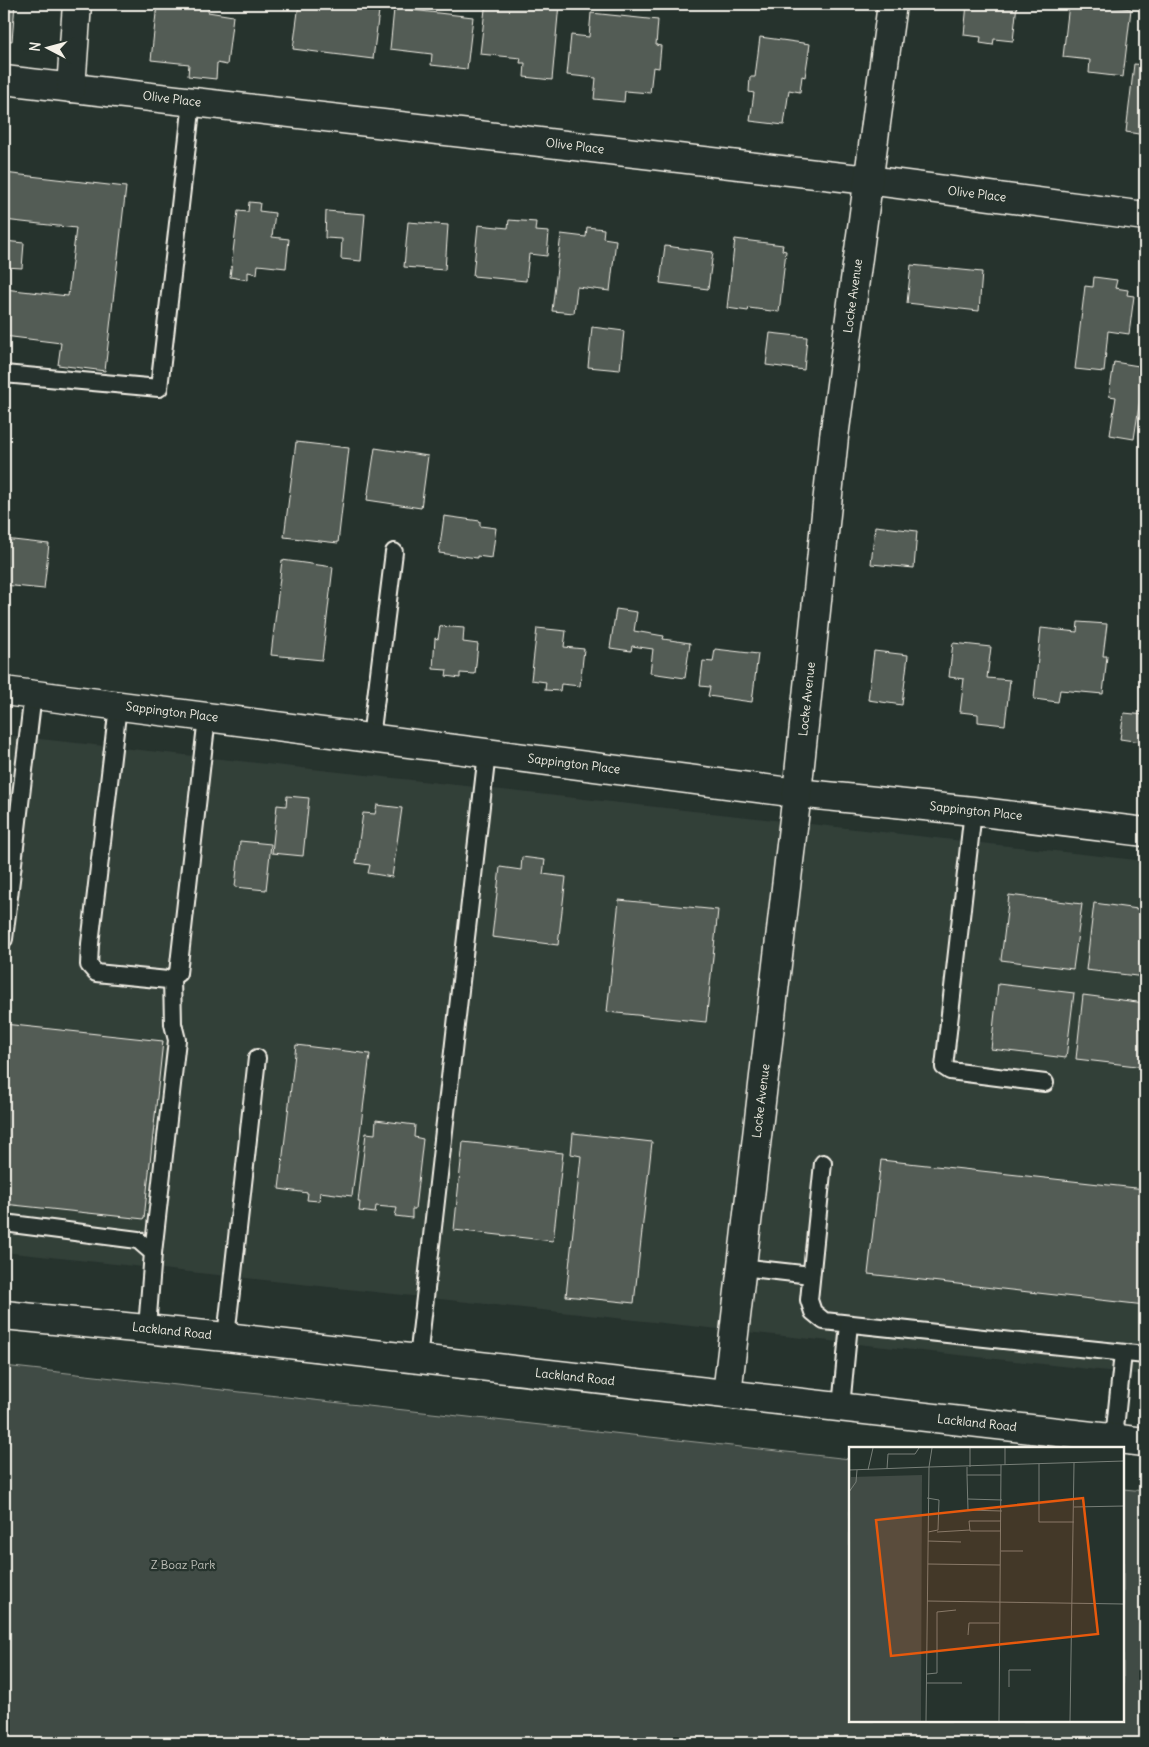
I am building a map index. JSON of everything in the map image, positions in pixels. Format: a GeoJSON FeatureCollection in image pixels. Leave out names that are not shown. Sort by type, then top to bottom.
{"type":"FeatureCollection","features":[{"type":"Feature","properties":{"kind":"street"},"geometry":{"type":"LineString","coordinates":[[71,88],[77,4]]}},
{"type":"Feature","properties":{"kind":"street","name":"Locke Avenue"},"geometry":{"type":"LineString","coordinates":[[727,1394],[797,792],[834,437],[892,4]]}},
{"type":"Feature","properties":{"kind":"street","name":"Olive Place"},"geometry":{"type":"LineString","coordinates":[[4,80],[868,180],[1145,216]]}},
{"type":"Feature","properties":{"kind":"street","name":"Sappington Place"},"geometry":{"type":"LineString","coordinates":[[4,691],[797,792],[1145,832]]}},
{"type":"Feature","properties":{"kind":"street","name":"Lackland Road"},"geometry":{"type":"LineString","coordinates":[[4,1315],[147,1328],[1145,1442]]}},
{"type":"Feature","properties":{"kind":"lane"},"geometry":{"type":"LineString","coordinates":[[4,374],[159,388],[192,102]]}},
{"type":"Feature","properties":{"kind":"lane"},"geometry":{"type":"LineString","coordinates":[[371,738],[394,552]]}},
{"type":"Feature","properties":{"kind":"lane"},"geometry":{"type":"LineString","coordinates":[[4,939],[34,694]]}},
{"type":"Feature","properties":{"kind":"lane"},"geometry":{"type":"LineString","coordinates":[[118,706],[95,896],[89,965],[96,973],[168,980],[178,973],[207,717]]}},
{"type":"Feature","properties":{"kind":"lane"},"geometry":{"type":"LineString","coordinates":[[418,1359],[487,752]]}},
{"type":"Feature","properties":{"kind":"lane"},"geometry":{"type":"LineString","coordinates":[[973,811],[944,1066],[950,1071],[1045,1083]]}},
{"type":"Feature","properties":{"kind":"lane"},"geometry":{"type":"LineString","coordinates":[[147,1328],[153,1253],[177,1040],[173,1024],[172,977]]}},
{"type":"Feature","properties":{"kind":"lane"},"geometry":{"type":"LineString","coordinates":[[226,1337],[257,1058]]}},
{"type":"Feature","properties":{"kind":"lane"},"geometry":{"type":"LineString","coordinates":[[823,1163],[809,1300],[813,1312],[824,1321],[1145,1355]]}},
{"type":"Feature","properties":{"kind":"lane"},"geometry":{"type":"LineString","coordinates":[[4,1224],[138,1240],[153,1253]]}},
{"type":"Feature","properties":{"kind":"lane"},"geometry":{"type":"LineString","coordinates":[[741,1267],[811,1275]]}},
{"type":"Feature","properties":{"kind":"lane"},"geometry":{"type":"LineString","coordinates":[[841,1407],[850,1324]]}},
{"type":"Feature","properties":{"kind":"lane"},"geometry":{"type":"LineString","coordinates":[[1114,1438],[1124,1353]]}},
{"type":"Feature","properties":{"kind":"shaded area"},"geometry":{"type":"Polygon","coordinates":[[[4,735],[1145,861],[1145,1375],[4,1252],[4,735]]]}},
{"type":"Feature","properties":{"kind":"green space","name":"Z Boaz Park"},"geometry":{"type":"Polygon","coordinates":[[[4,1366],[849,1459],[849,1722],[1124,1722],[1124,1489],[1145,1491],[1145,1743],[4,1743],[4,1366]]]}},
{"type":"Feature","properties":{"kind":"building"},"geometry":{"type":"Polygon","coordinates":[[[4,4],[15,4],[12,41],[4,40],[4,4]]]}},
{"type":"Feature","properties":{"kind":"building"},"geometry":{"type":"Polygon","coordinates":[[[157,4],[209,4],[208,12],[233,16],[227,65],[217,63],[216,79],[188,76],[189,64],[151,60],[157,4]]]}},
{"type":"Feature","properties":{"kind":"building"},"geometry":{"type":"Polygon","coordinates":[[[299,4],[354,4],[354,8],[379,11],[373,59],[293,49],[299,4]]]}},
{"type":"Feature","properties":{"kind":"building"},"geometry":{"type":"Polygon","coordinates":[[[487,4],[559,4],[552,80],[524,77],[525,63],[520,63],[521,58],[480,54],[487,4]]]}},
{"type":"Feature","properties":{"kind":"building"},"geometry":{"type":"Polygon","coordinates":[[[967,4],[1017,4],[1013,41],[994,39],[993,45],[980,43],[981,37],[964,35],[967,4]]]}},
{"type":"Feature","properties":{"kind":"building"},"geometry":{"type":"Polygon","coordinates":[[[1069,4],[1095,4],[1131,9],[1123,77],[1089,73],[1090,60],[1063,57],[1069,4]]]}},
{"type":"Feature","properties":{"kind":"building"},"geometry":{"type":"Polygon","coordinates":[[[398,5],[404,6],[403,9],[473,17],[467,69],[431,65],[432,54],[390,49],[394,9],[398,9],[398,5]]]}},
{"type":"Feature","properties":{"kind":"building"},"geometry":{"type":"Polygon","coordinates":[[[591,13],[658,20],[656,45],[661,46],[659,68],[653,67],[650,93],[625,91],[624,102],[594,99],[596,78],[567,75],[571,35],[589,37],[591,13]]]}},
{"type":"Feature","properties":{"kind":"building"},"geometry":{"type":"Polygon","coordinates":[[[760,37],[810,44],[805,77],[802,76],[800,92],[789,90],[784,125],[750,121],[754,93],[749,92],[750,77],[755,77],[760,37]]]}},
{"type":"Feature","properties":{"kind":"building"},"geometry":{"type":"Polygon","coordinates":[[[1134,64],[1145,65],[1145,135],[1126,132],[1134,64]]]}},
{"type":"Feature","properties":{"kind":"building"},"geometry":{"type":"Polygon","coordinates":[[[4,173],[126,187],[105,371],[58,365],[61,343],[4,336],[4,289],[68,296],[76,228],[4,220],[4,173]]]}},
{"type":"Feature","properties":{"kind":"building"},"geometry":{"type":"Polygon","coordinates":[[[249,202],[260,203],[259,211],[275,213],[272,237],[289,239],[286,268],[258,265],[257,274],[248,272],[248,280],[230,277],[238,211],[248,212],[249,202]]]}},
{"type":"Feature","properties":{"kind":"building"},"geometry":{"type":"Polygon","coordinates":[[[326,211],[365,214],[361,261],[341,259],[342,239],[325,238],[326,211]]]}},
{"type":"Feature","properties":{"kind":"building"},"geometry":{"type":"Polygon","coordinates":[[[509,220],[536,222],[535,231],[549,232],[547,256],[529,254],[526,281],[473,276],[478,225],[508,228],[509,220]]]}},
{"type":"Feature","properties":{"kind":"building"},"geometry":{"type":"Polygon","coordinates":[[[408,222],[448,225],[445,270],[404,267],[408,222]]]}},
{"type":"Feature","properties":{"kind":"building"},"geometry":{"type":"Polygon","coordinates":[[[587,227],[604,229],[603,238],[616,240],[610,291],[577,287],[574,313],[552,311],[561,234],[586,237],[587,227]]]}},
{"type":"Feature","properties":{"kind":"building"},"geometry":{"type":"Polygon","coordinates":[[[735,239],[783,245],[782,250],[786,251],[779,312],[749,308],[748,311],[727,308],[735,239]]]}},
{"type":"Feature","properties":{"kind":"building"},"geometry":{"type":"Polygon","coordinates":[[[4,241],[24,243],[22,268],[4,267],[4,241]]]}},
{"type":"Feature","properties":{"kind":"building"},"geometry":{"type":"Polygon","coordinates":[[[665,246],[713,252],[708,289],[660,283],[665,246]]]}},
{"type":"Feature","properties":{"kind":"building"},"geometry":{"type":"Polygon","coordinates":[[[911,265],[982,272],[979,311],[907,303],[911,265]]]}},
{"type":"Feature","properties":{"kind":"building"},"geometry":{"type":"Polygon","coordinates":[[[1094,277],[1117,280],[1115,288],[1128,290],[1127,295],[1134,296],[1129,334],[1108,331],[1104,372],[1075,369],[1085,286],[1093,287],[1094,277]]]}},
{"type":"Feature","properties":{"kind":"building"},"geometry":{"type":"Polygon","coordinates":[[[592,327],[624,331],[620,370],[588,367],[592,327]]]}},
{"type":"Feature","properties":{"kind":"building"},"geometry":{"type":"Polygon","coordinates":[[[770,333],[807,337],[804,370],[766,365],[770,333]]]}},
{"type":"Feature","properties":{"kind":"building"},"geometry":{"type":"Polygon","coordinates":[[[1114,362],[1145,367],[1134,439],[1110,435],[1116,397],[1109,396],[1114,362]]]}},
{"type":"Feature","properties":{"kind":"building"},"geometry":{"type":"Polygon","coordinates":[[[296,442],[349,448],[338,543],[284,537],[296,442]]]}},
{"type":"Feature","properties":{"kind":"building"},"geometry":{"type":"Polygon","coordinates":[[[375,448],[428,456],[421,508],[367,500],[375,448]]]}},
{"type":"Feature","properties":{"kind":"building"},"geometry":{"type":"Polygon","coordinates":[[[444,516],[480,521],[480,526],[496,528],[492,558],[439,553],[444,516]]]}},
{"type":"Feature","properties":{"kind":"building"},"geometry":{"type":"Polygon","coordinates":[[[875,526],[917,531],[914,568],[871,564],[875,526]]]}},
{"type":"Feature","properties":{"kind":"building"},"geometry":{"type":"Polygon","coordinates":[[[4,539],[49,544],[44,589],[4,585],[4,539]]]}},
{"type":"Feature","properties":{"kind":"building"},"geometry":{"type":"Polygon","coordinates":[[[282,560],[333,567],[322,660],[271,655],[282,560]]]}},
{"type":"Feature","properties":{"kind":"building"},"geometry":{"type":"Polygon","coordinates":[[[616,609],[637,612],[634,631],[664,636],[663,639],[690,643],[685,678],[650,673],[653,649],[632,646],[631,651],[610,648],[616,609]]]}},
{"type":"Feature","properties":{"kind":"building"},"geometry":{"type":"Polygon","coordinates":[[[1078,622],[1107,624],[1103,656],[1107,656],[1103,694],[1060,690],[1058,702],[1034,699],[1041,628],[1077,632],[1078,622]]]}},
{"type":"Feature","properties":{"kind":"building"},"geometry":{"type":"Polygon","coordinates":[[[440,626],[464,628],[463,642],[478,644],[475,674],[460,673],[460,678],[446,676],[447,670],[433,669],[435,638],[438,639],[440,626]]]}},
{"type":"Feature","properties":{"kind":"building"},"geometry":{"type":"Polygon","coordinates":[[[537,628],[566,631],[564,647],[584,649],[580,686],[561,684],[560,691],[545,690],[546,682],[531,680],[537,628]]]}},
{"type":"Feature","properties":{"kind":"building"},"geometry":{"type":"Polygon","coordinates":[[[953,643],[991,647],[987,678],[1010,680],[1005,725],[978,722],[978,714],[960,712],[964,679],[949,677],[953,643]]]}},
{"type":"Feature","properties":{"kind":"building"},"geometry":{"type":"Polygon","coordinates":[[[715,649],[758,654],[752,702],[708,696],[710,687],[700,686],[703,661],[713,662],[715,649]]]}},
{"type":"Feature","properties":{"kind":"building"},"geometry":{"type":"Polygon","coordinates":[[[874,651],[908,655],[902,705],[868,700],[874,651]]]}},
{"type":"Feature","properties":{"kind":"building"},"geometry":{"type":"Polygon","coordinates":[[[1124,713],[1145,715],[1145,751],[1140,751],[1141,742],[1120,739],[1124,713]]]}},
{"type":"Feature","properties":{"kind":"building"},"geometry":{"type":"Polygon","coordinates":[[[287,796],[309,798],[303,856],[272,853],[277,805],[286,806],[287,796]]]}},
{"type":"Feature","properties":{"kind":"building"},"geometry":{"type":"Polygon","coordinates":[[[377,805],[402,808],[392,877],[368,873],[370,865],[356,863],[363,813],[375,814],[377,805]]]}},
{"type":"Feature","properties":{"kind":"building"},"geometry":{"type":"Polygon","coordinates":[[[240,841],[271,844],[266,890],[235,887],[240,841]]]}},
{"type":"Feature","properties":{"kind":"building"},"geometry":{"type":"Polygon","coordinates":[[[522,857],[545,860],[543,874],[566,877],[558,945],[492,937],[500,867],[521,870],[522,857]]]}},
{"type":"Feature","properties":{"kind":"building"},"geometry":{"type":"Polygon","coordinates":[[[1009,895],[1082,904],[1073,969],[1001,960],[1009,895]]]}},
{"type":"Feature","properties":{"kind":"building"},"geometry":{"type":"Polygon","coordinates":[[[619,900],[718,910],[706,1022],[607,1012],[619,900]]]}},
{"type":"Feature","properties":{"kind":"building"},"geometry":{"type":"Polygon","coordinates":[[[1094,903],[1145,910],[1145,977],[1086,970],[1094,903]]]}},
{"type":"Feature","properties":{"kind":"building"},"geometry":{"type":"Polygon","coordinates":[[[998,984],[1074,993],[1066,1058],[991,1049],[998,984]]]}},
{"type":"Feature","properties":{"kind":"building"},"geometry":{"type":"Polygon","coordinates":[[[1083,995],[1145,1003],[1145,1067],[1076,1059],[1083,995]]]}},
{"type":"Feature","properties":{"kind":"building"},"geometry":{"type":"Polygon","coordinates":[[[4,1024],[163,1041],[144,1219],[4,1204],[4,1024]]]}},
{"type":"Feature","properties":{"kind":"building"},"geometry":{"type":"Polygon","coordinates":[[[296,1045],[370,1054],[352,1196],[320,1192],[319,1201],[307,1200],[308,1193],[279,1189],[296,1045]]]}},
{"type":"Feature","properties":{"kind":"building"},"geometry":{"type":"Polygon","coordinates":[[[376,1120],[415,1125],[414,1137],[423,1139],[415,1209],[412,1209],[412,1218],[395,1216],[397,1208],[376,1206],[375,1213],[359,1211],[360,1202],[358,1202],[366,1133],[375,1134],[376,1120]]]}},
{"type":"Feature","properties":{"kind":"building"},"geometry":{"type":"Polygon","coordinates":[[[573,1133],[652,1142],[634,1303],[566,1296],[581,1156],[571,1154],[573,1133]]]}},
{"type":"Feature","properties":{"kind":"building"},"geometry":{"type":"Polygon","coordinates":[[[463,1142],[563,1153],[553,1241],[454,1230],[463,1142]]]}},
{"type":"Feature","properties":{"kind":"building"},"geometry":{"type":"Polygon","coordinates":[[[881,1160],[1145,1189],[1145,1305],[868,1274],[881,1160]]]}}]}
